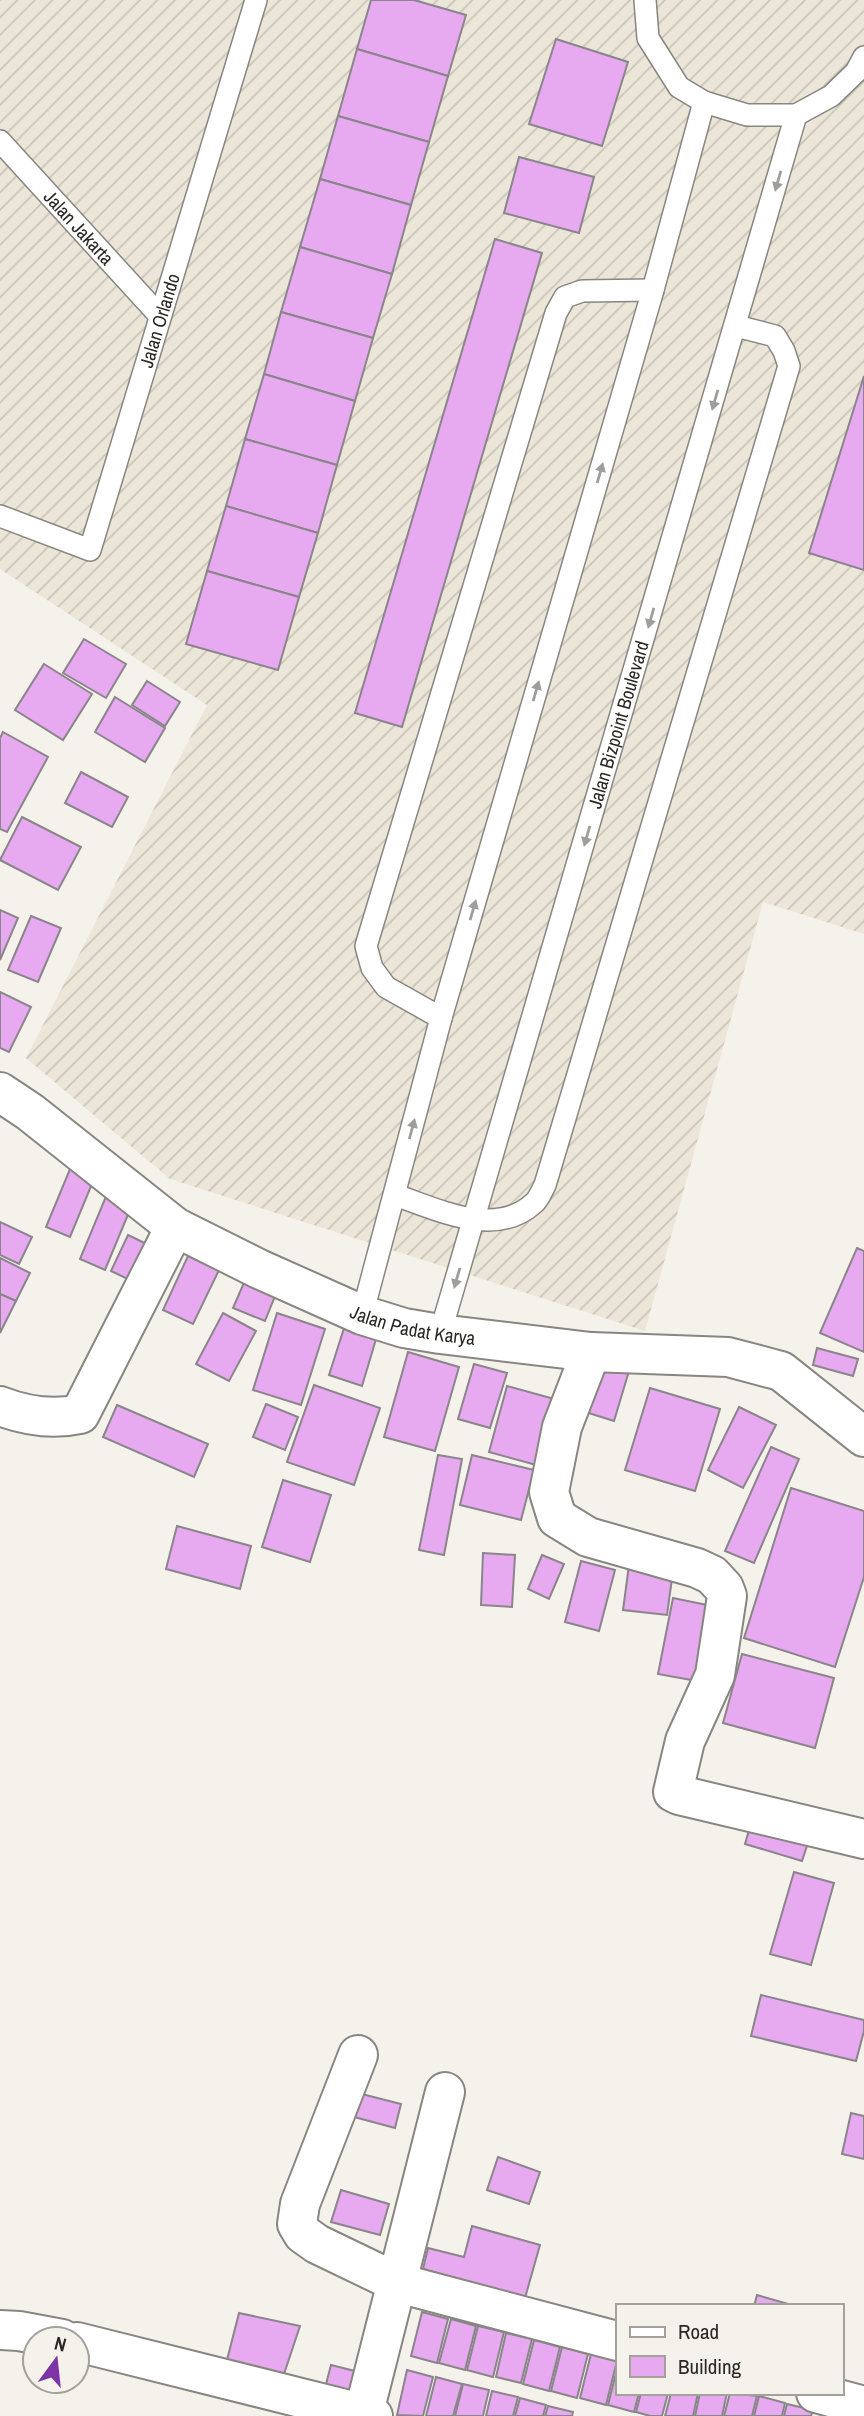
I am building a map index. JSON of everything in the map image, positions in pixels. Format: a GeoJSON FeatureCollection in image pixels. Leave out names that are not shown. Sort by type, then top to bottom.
{"type":"FeatureCollection","features":[{"type":"Feature","properties":{"kind":"street","name":"Jalan Padat Karya"},"geometry":{"type":"LineString","coordinates":[[0,1093],[30,1112],[175,1227],[259,1269],[362,1315],[404,1328],[440,1334],[592,1352],[728,1357],[780,1371],[864,1437]]}},
{"type":"Feature","properties":{"kind":"street"},"geometry":{"type":"LineString","coordinates":[[0,1406],[20,1413],[61,1418],[80,1414],[175,1227]]}},
{"type":"Feature","properties":{"kind":"street"},"geometry":{"type":"LineString","coordinates":[[592,1352],[562,1427],[549,1492],[557,1518],[588,1537],[697,1568],[719,1581],[727,1595],[715,1675],[685,1741],[673,1792],[864,1839]]}},
{"type":"Feature","properties":{"kind":"street"},"geometry":{"type":"LineString","coordinates":[[358,2056],[300,2204],[297,2224],[303,2234],[317,2244],[398,2283],[616,2341]]}},
{"type":"Feature","properties":{"kind":"street"},"geometry":{"type":"LineString","coordinates":[[91,2346],[366,2415],[445,2092]]}},
{"type":"Feature","properties":{"kind":"street"},"geometry":{"type":"LineString","coordinates":[[0,2330],[21,2331]]}},
{"type":"Feature","properties":{"kind":"street"},"geometry":{"type":"LineString","coordinates":[[823,2395],[864,2406]]}},
{"type":"Feature","properties":{"kind":"lane","name":"Jalan Orlando"},"geometry":{"type":"LineString","coordinates":[[0,516],[90,550],[256,0]]}},
{"type":"Feature","properties":{"kind":"lane"},"geometry":{"type":"LineString","coordinates":[[645,0],[648,38],[679,87],[704,102],[747,115],[796,116],[831,96],[861,68]]}},
{"type":"Feature","properties":{"kind":"lane"},"geometry":{"type":"LineString","coordinates":[[362,1315],[441,1018],[653,290],[704,102]]}},
{"type":"Feature","properties":{"kind":"lane","name":"Jalan Bizpoint Boulevard"},"geometry":{"type":"LineString","coordinates":[[440,1334],[796,116]]}},
{"type":"Feature","properties":{"kind":"lane","name":"Jalan Jakarta"},"geometry":{"type":"LineString","coordinates":[[0,141],[159,315]]}},
{"type":"Feature","properties":{"kind":"lane"},"geometry":{"type":"LineString","coordinates":[[441,1018],[386,987],[372,968],[366,946],[556,313],[565,297],[582,291],[653,290]]}},
{"type":"Feature","properties":{"kind":"lane"},"geometry":{"type":"LineString","coordinates":[[395,1195],[474,1221],[505,1220],[534,1203],[545,1185],[789,366],[775,336],[736,326]]}},
{"type":"Feature","properties":{"kind":"shaded area"},"geometry":{"type":"Polygon","coordinates":[[[0,0],[864,0],[864,934],[763,902],[645,1331],[170,1179],[26,1058],[207,705],[0,569],[0,0]]]}},
{"type":"Feature","properties":{"kind":"building"},"geometry":{"type":"Polygon","coordinates":[[[371,0],[414,0],[466,15],[448,76],[357,49],[371,0]]]}},
{"type":"Feature","properties":{"kind":"building"},"geometry":{"type":"Polygon","coordinates":[[[556,39],[628,62],[602,146],[529,124],[556,39]]]}},
{"type":"Feature","properties":{"kind":"building"},"geometry":{"type":"Polygon","coordinates":[[[357,49],[448,76],[429,142],[338,116],[357,49]]]}},
{"type":"Feature","properties":{"kind":"building"},"geometry":{"type":"Polygon","coordinates":[[[338,116],[429,142],[411,205],[320,179],[338,116]]]}},
{"type":"Feature","properties":{"kind":"building"},"geometry":{"type":"Polygon","coordinates":[[[519,157],[594,177],[579,233],[504,213],[519,157]]]}},
{"type":"Feature","properties":{"kind":"building"},"geometry":{"type":"Polygon","coordinates":[[[320,179],[411,205],[392,274],[300,247],[320,179]]]}},
{"type":"Feature","properties":{"kind":"building"},"geometry":{"type":"Polygon","coordinates":[[[495,239],[542,253],[402,727],[355,713],[495,239]]]}},
{"type":"Feature","properties":{"kind":"building"},"geometry":{"type":"Polygon","coordinates":[[[300,247],[392,274],[373,338],[281,312],[300,247]]]}},
{"type":"Feature","properties":{"kind":"building"},"geometry":{"type":"Polygon","coordinates":[[[281,312],[373,338],[355,401],[264,374],[281,312]]]}},
{"type":"Feature","properties":{"kind":"building"},"geometry":{"type":"Polygon","coordinates":[[[264,374],[355,401],[337,465],[245,439],[264,374]]]}},
{"type":"Feature","properties":{"kind":"building"},"geometry":{"type":"Polygon","coordinates":[[[864,376],[864,570],[809,553],[864,376]]]}},
{"type":"Feature","properties":{"kind":"building"},"geometry":{"type":"Polygon","coordinates":[[[245,439],[337,465],[318,533],[226,506],[245,439]]]}},
{"type":"Feature","properties":{"kind":"building"},"geometry":{"type":"Polygon","coordinates":[[[226,506],[318,533],[299,597],[207,571],[226,506]]]}},
{"type":"Feature","properties":{"kind":"building"},"geometry":{"type":"Polygon","coordinates":[[[207,571],[299,597],[278,670],[186,644],[207,571]]]}},
{"type":"Feature","properties":{"kind":"building"},"geometry":{"type":"Polygon","coordinates":[[[84,639],[126,664],[106,698],[63,673],[84,639]]]}},
{"type":"Feature","properties":{"kind":"building"},"geometry":{"type":"Polygon","coordinates":[[[44,664],[92,694],[63,740],[15,710],[44,664]]]}},
{"type":"Feature","properties":{"kind":"building"},"geometry":{"type":"Polygon","coordinates":[[[147,681],[180,702],[165,726],[132,705],[147,681]]]}},
{"type":"Feature","properties":{"kind":"building"},"geometry":{"type":"Polygon","coordinates":[[[115,697],[165,728],[145,762],[95,732],[115,697]]]}},
{"type":"Feature","properties":{"kind":"building"},"geometry":{"type":"Polygon","coordinates":[[[3,732],[48,757],[7,832],[0,829],[0,738],[3,732]]]}},
{"type":"Feature","properties":{"kind":"building"},"geometry":{"type":"Polygon","coordinates":[[[81,772],[128,797],[112,827],[65,803],[81,772]]]}},
{"type":"Feature","properties":{"kind":"building"},"geometry":{"type":"Polygon","coordinates":[[[22,817],[81,847],[58,890],[0,860],[22,817]]]}},
{"type":"Feature","properties":{"kind":"building"},"geometry":{"type":"Polygon","coordinates":[[[0,910],[18,918],[0,960],[0,910]]]}},
{"type":"Feature","properties":{"kind":"building"},"geometry":{"type":"Polygon","coordinates":[[[31,916],[61,928],[38,982],[8,970],[31,916]]]}},
{"type":"Feature","properties":{"kind":"building"},"geometry":{"type":"Polygon","coordinates":[[[0,992],[31,1007],[9,1052],[0,1048],[0,992]]]}},
{"type":"Feature","properties":{"kind":"building"},"geometry":{"type":"Polygon","coordinates":[[[70,1169],[94,1179],[70,1237],[46,1227],[70,1169]]]}},
{"type":"Feature","properties":{"kind":"building"},"geometry":{"type":"Polygon","coordinates":[[[107,1194],[132,1205],[105,1270],[80,1259],[107,1194]]]}},
{"type":"Feature","properties":{"kind":"building"},"geometry":{"type":"Polygon","coordinates":[[[0,1222],[32,1237],[19,1264],[0,1255],[0,1222]]]}},
{"type":"Feature","properties":{"kind":"building"},"geometry":{"type":"Polygon","coordinates":[[[128,1235],[157,1249],[140,1285],[111,1271],[128,1235]]]}},
{"type":"Feature","properties":{"kind":"building"},"geometry":{"type":"Polygon","coordinates":[[[857,1248],[864,1251],[864,1352],[820,1333],[857,1248]]]}},
{"type":"Feature","properties":{"kind":"building"},"geometry":{"type":"Polygon","coordinates":[[[188,1256],[219,1270],[193,1324],[163,1310],[188,1256]]]}},
{"type":"Feature","properties":{"kind":"building"},"geometry":{"type":"Polygon","coordinates":[[[0,1258],[30,1273],[16,1301],[0,1294],[0,1258]]]}},
{"type":"Feature","properties":{"kind":"building"},"geometry":{"type":"Polygon","coordinates":[[[246,1278],[277,1291],[265,1321],[233,1308],[246,1278]]]}},
{"type":"Feature","properties":{"kind":"building"},"geometry":{"type":"Polygon","coordinates":[[[0,1294],[16,1301],[0,1333],[0,1294]]]}},
{"type":"Feature","properties":{"kind":"building"},"geometry":{"type":"Polygon","coordinates":[[[223,1313],[256,1331],[229,1381],[196,1364],[223,1313]]]}},
{"type":"Feature","properties":{"kind":"building"},"geometry":{"type":"Polygon","coordinates":[[[277,1313],[325,1329],[301,1405],[253,1390],[277,1313]]]}},
{"type":"Feature","properties":{"kind":"building"},"geometry":{"type":"Polygon","coordinates":[[[345,1325],[377,1336],[362,1386],[329,1375],[345,1325]]]}},
{"type":"Feature","properties":{"kind":"building"},"geometry":{"type":"Polygon","coordinates":[[[817,1348],[858,1359],[853,1376],[813,1365],[817,1348]]]}},
{"type":"Feature","properties":{"kind":"building"},"geometry":{"type":"Polygon","coordinates":[[[408,1352],[459,1367],[435,1451],[384,1437],[408,1352]]]}},
{"type":"Feature","properties":{"kind":"building"},"geometry":{"type":"Polygon","coordinates":[[[590,1358],[632,1361],[614,1421],[579,1410],[590,1358]]]}},
{"type":"Feature","properties":{"kind":"building"},"geometry":{"type":"Polygon","coordinates":[[[474,1364],[507,1373],[490,1428],[458,1419],[474,1364]]]}},
{"type":"Feature","properties":{"kind":"building"},"geometry":{"type":"Polygon","coordinates":[[[314,1385],[380,1408],[354,1485],[287,1462],[314,1385]]]}},
{"type":"Feature","properties":{"kind":"building"},"geometry":{"type":"Polygon","coordinates":[[[507,1386],[558,1400],[540,1466],[489,1452],[507,1386]]]}},
{"type":"Feature","properties":{"kind":"building"},"geometry":{"type":"Polygon","coordinates":[[[650,1388],[720,1409],[695,1491],[625,1470],[650,1388]]]}},
{"type":"Feature","properties":{"kind":"building"},"geometry":{"type":"Polygon","coordinates":[[[266,1404],[298,1417],[285,1450],[253,1437],[266,1404]]]}},
{"type":"Feature","properties":{"kind":"building"},"geometry":{"type":"Polygon","coordinates":[[[117,1405],[208,1444],[194,1477],[103,1437],[117,1405]]]}},
{"type":"Feature","properties":{"kind":"building"},"geometry":{"type":"Polygon","coordinates":[[[739,1407],[776,1425],[743,1488],[708,1470],[739,1407]]]}},
{"type":"Feature","properties":{"kind":"building"},"geometry":{"type":"Polygon","coordinates":[[[771,1447],[799,1459],[754,1563],[725,1551],[771,1447]]]}},
{"type":"Feature","properties":{"kind":"building"},"geometry":{"type":"Polygon","coordinates":[[[438,1455],[462,1459],[444,1555],[419,1550],[438,1455]]]}},
{"type":"Feature","properties":{"kind":"building"},"geometry":{"type":"Polygon","coordinates":[[[472,1455],[534,1470],[521,1520],[460,1505],[472,1455]]]}},
{"type":"Feature","properties":{"kind":"building"},"geometry":{"type":"Polygon","coordinates":[[[283,1480],[331,1495],[310,1562],[262,1547],[283,1480]]]}},
{"type":"Feature","properties":{"kind":"building"},"geometry":{"type":"Polygon","coordinates":[[[791,1488],[864,1511],[864,1577],[835,1667],[744,1638],[791,1488]]]}},
{"type":"Feature","properties":{"kind":"building"},"geometry":{"type":"Polygon","coordinates":[[[177,1526],[251,1546],[240,1589],[166,1569],[177,1526]]]}},
{"type":"Feature","properties":{"kind":"building"},"geometry":{"type":"Polygon","coordinates":[[[483,1553],[515,1555],[512,1607],[481,1605],[483,1553]]]}},
{"type":"Feature","properties":{"kind":"building"},"geometry":{"type":"Polygon","coordinates":[[[542,1555],[564,1564],[549,1599],[528,1589],[542,1555]]]}},
{"type":"Feature","properties":{"kind":"building"},"geometry":{"type":"Polygon","coordinates":[[[581,1561],[615,1570],[599,1631],[565,1622],[581,1561]]]}},
{"type":"Feature","properties":{"kind":"building"},"geometry":{"type":"Polygon","coordinates":[[[629,1565],[673,1571],[667,1615],[623,1610],[629,1565]]]}},
{"type":"Feature","properties":{"kind":"building"},"geometry":{"type":"Polygon","coordinates":[[[673,1598],[722,1608],[708,1683],[658,1674],[673,1598]]]}},
{"type":"Feature","properties":{"kind":"building"},"geometry":{"type":"Polygon","coordinates":[[[742,1654],[834,1678],[815,1748],[723,1723],[742,1654]]]}},
{"type":"Feature","properties":{"kind":"building"},"geometry":{"type":"Polygon","coordinates":[[[753,1816],[811,1834],[802,1861],[745,1844],[753,1816]]]}},
{"type":"Feature","properties":{"kind":"building"},"geometry":{"type":"Polygon","coordinates":[[[794,1872],[834,1883],[811,1965],[770,1954],[794,1872]]]}},
{"type":"Feature","properties":{"kind":"building"},"geometry":{"type":"Polygon","coordinates":[[[761,1995],[864,2020],[864,2031],[856,2061],[751,2036],[761,1995]]]}},
{"type":"Feature","properties":{"kind":"building"},"geometry":{"type":"Polygon","coordinates":[[[350,2091],[401,2104],[395,2128],[343,2114],[350,2091]]]}},
{"type":"Feature","properties":{"kind":"building"},"geometry":{"type":"Polygon","coordinates":[[[851,2113],[864,2116],[864,2159],[842,2154],[851,2113]]]}},
{"type":"Feature","properties":{"kind":"building"},"geometry":{"type":"Polygon","coordinates":[[[498,2157],[540,2172],[529,2204],[487,2190],[498,2157]]]}},
{"type":"Feature","properties":{"kind":"building"},"geometry":{"type":"Polygon","coordinates":[[[341,2190],[389,2204],[380,2235],[331,2222],[341,2190]]]}},
{"type":"Feature","properties":{"kind":"building"},"geometry":{"type":"Polygon","coordinates":[[[472,2226],[540,2245],[525,2298],[423,2269],[428,2248],[464,2257],[472,2226]]]}},
{"type":"Feature","properties":{"kind":"building"},"geometry":{"type":"Polygon","coordinates":[[[757,2295],[788,2304],[755,2304],[757,2295]]]}},
{"type":"Feature","properties":{"kind":"building"},"geometry":{"type":"Polygon","coordinates":[[[422,2312],[448,2319],[437,2363],[411,2356],[422,2312]]]}},
{"type":"Feature","properties":{"kind":"building"},"geometry":{"type":"Polygon","coordinates":[[[239,2313],[300,2326],[283,2377],[227,2360],[239,2313]]]}},
{"type":"Feature","properties":{"kind":"building"},"geometry":{"type":"Polygon","coordinates":[[[451,2319],[476,2326],[465,2370],[439,2363],[451,2319]]]}},
{"type":"Feature","properties":{"kind":"building"},"geometry":{"type":"Polygon","coordinates":[[[478,2326],[504,2332],[493,2377],[467,2370],[478,2326]]]}},
{"type":"Feature","properties":{"kind":"building"},"geometry":{"type":"Polygon","coordinates":[[[506,2333],[532,2339],[521,2383],[496,2377],[506,2333]]]}},
{"type":"Feature","properties":{"kind":"building"},"geometry":{"type":"Polygon","coordinates":[[[534,2340],[560,2347],[549,2391],[523,2384],[534,2340]]]}},
{"type":"Feature","properties":{"kind":"building"},"geometry":{"type":"Polygon","coordinates":[[[562,2347],[588,2354],[577,2398],[551,2391],[562,2347]]]}},
{"type":"Feature","properties":{"kind":"building"},"geometry":{"type":"Polygon","coordinates":[[[591,2354],[616,2361],[606,2405],[580,2398],[591,2354]]]}},
{"type":"Feature","properties":{"kind":"building"},"geometry":{"type":"Polygon","coordinates":[[[331,2365],[355,2371],[350,2394],[325,2388],[331,2365]]]}},
{"type":"Feature","properties":{"kind":"building"},"geometry":{"type":"Polygon","coordinates":[[[407,2370],[433,2377],[423,2416],[397,2415],[407,2370]]]}},
{"type":"Feature","properties":{"kind":"building"},"geometry":{"type":"Polygon","coordinates":[[[616,2373],[616,2395],[638,2395],[634,2412],[608,2405],[616,2373]]]}},
{"type":"Feature","properties":{"kind":"building"},"geometry":{"type":"Polygon","coordinates":[[[436,2377],[462,2384],[453,2416],[426,2416],[436,2377]]]}},
{"type":"Feature","properties":{"kind":"building"},"geometry":{"type":"Polygon","coordinates":[[[463,2384],[489,2390],[483,2416],[455,2416],[463,2384]]]}},
{"type":"Feature","properties":{"kind":"building"},"geometry":{"type":"Polygon","coordinates":[[[492,2391],[518,2397],[513,2416],[486,2416],[492,2391]]]}},
{"type":"Feature","properties":{"kind":"building"},"geometry":{"type":"Polygon","coordinates":[[[640,2395],[667,2395],[662,2416],[636,2412],[640,2395]]]}},
{"type":"Feature","properties":{"kind":"building"},"geometry":{"type":"Polygon","coordinates":[[[670,2395],[698,2395],[693,2416],[665,2416],[670,2395]]]}},
{"type":"Feature","properties":{"kind":"building"},"geometry":{"type":"Polygon","coordinates":[[[700,2395],[727,2395],[722,2416],[695,2416],[700,2395]]]}},
{"type":"Feature","properties":{"kind":"building"},"geometry":{"type":"Polygon","coordinates":[[[729,2395],[757,2396],[752,2416],[724,2416],[729,2395]]]}},
{"type":"Feature","properties":{"kind":"building"},"geometry":{"type":"Polygon","coordinates":[[[759,2396],[785,2403],[782,2416],[754,2416],[759,2396]]]}},
{"type":"Feature","properties":{"kind":"building"},"geometry":{"type":"Polygon","coordinates":[[[520,2398],[546,2405],[543,2416],[515,2416],[520,2398]]]}},
{"type":"Feature","properties":{"kind":"building"},"geometry":{"type":"Polygon","coordinates":[[[787,2404],[813,2410],[811,2416],[784,2416],[787,2404]]]}},
{"type":"Feature","properties":{"kind":"building"},"geometry":{"type":"Polygon","coordinates":[[[548,2406],[573,2412],[572,2416],[545,2416],[548,2406]]]}}]}
